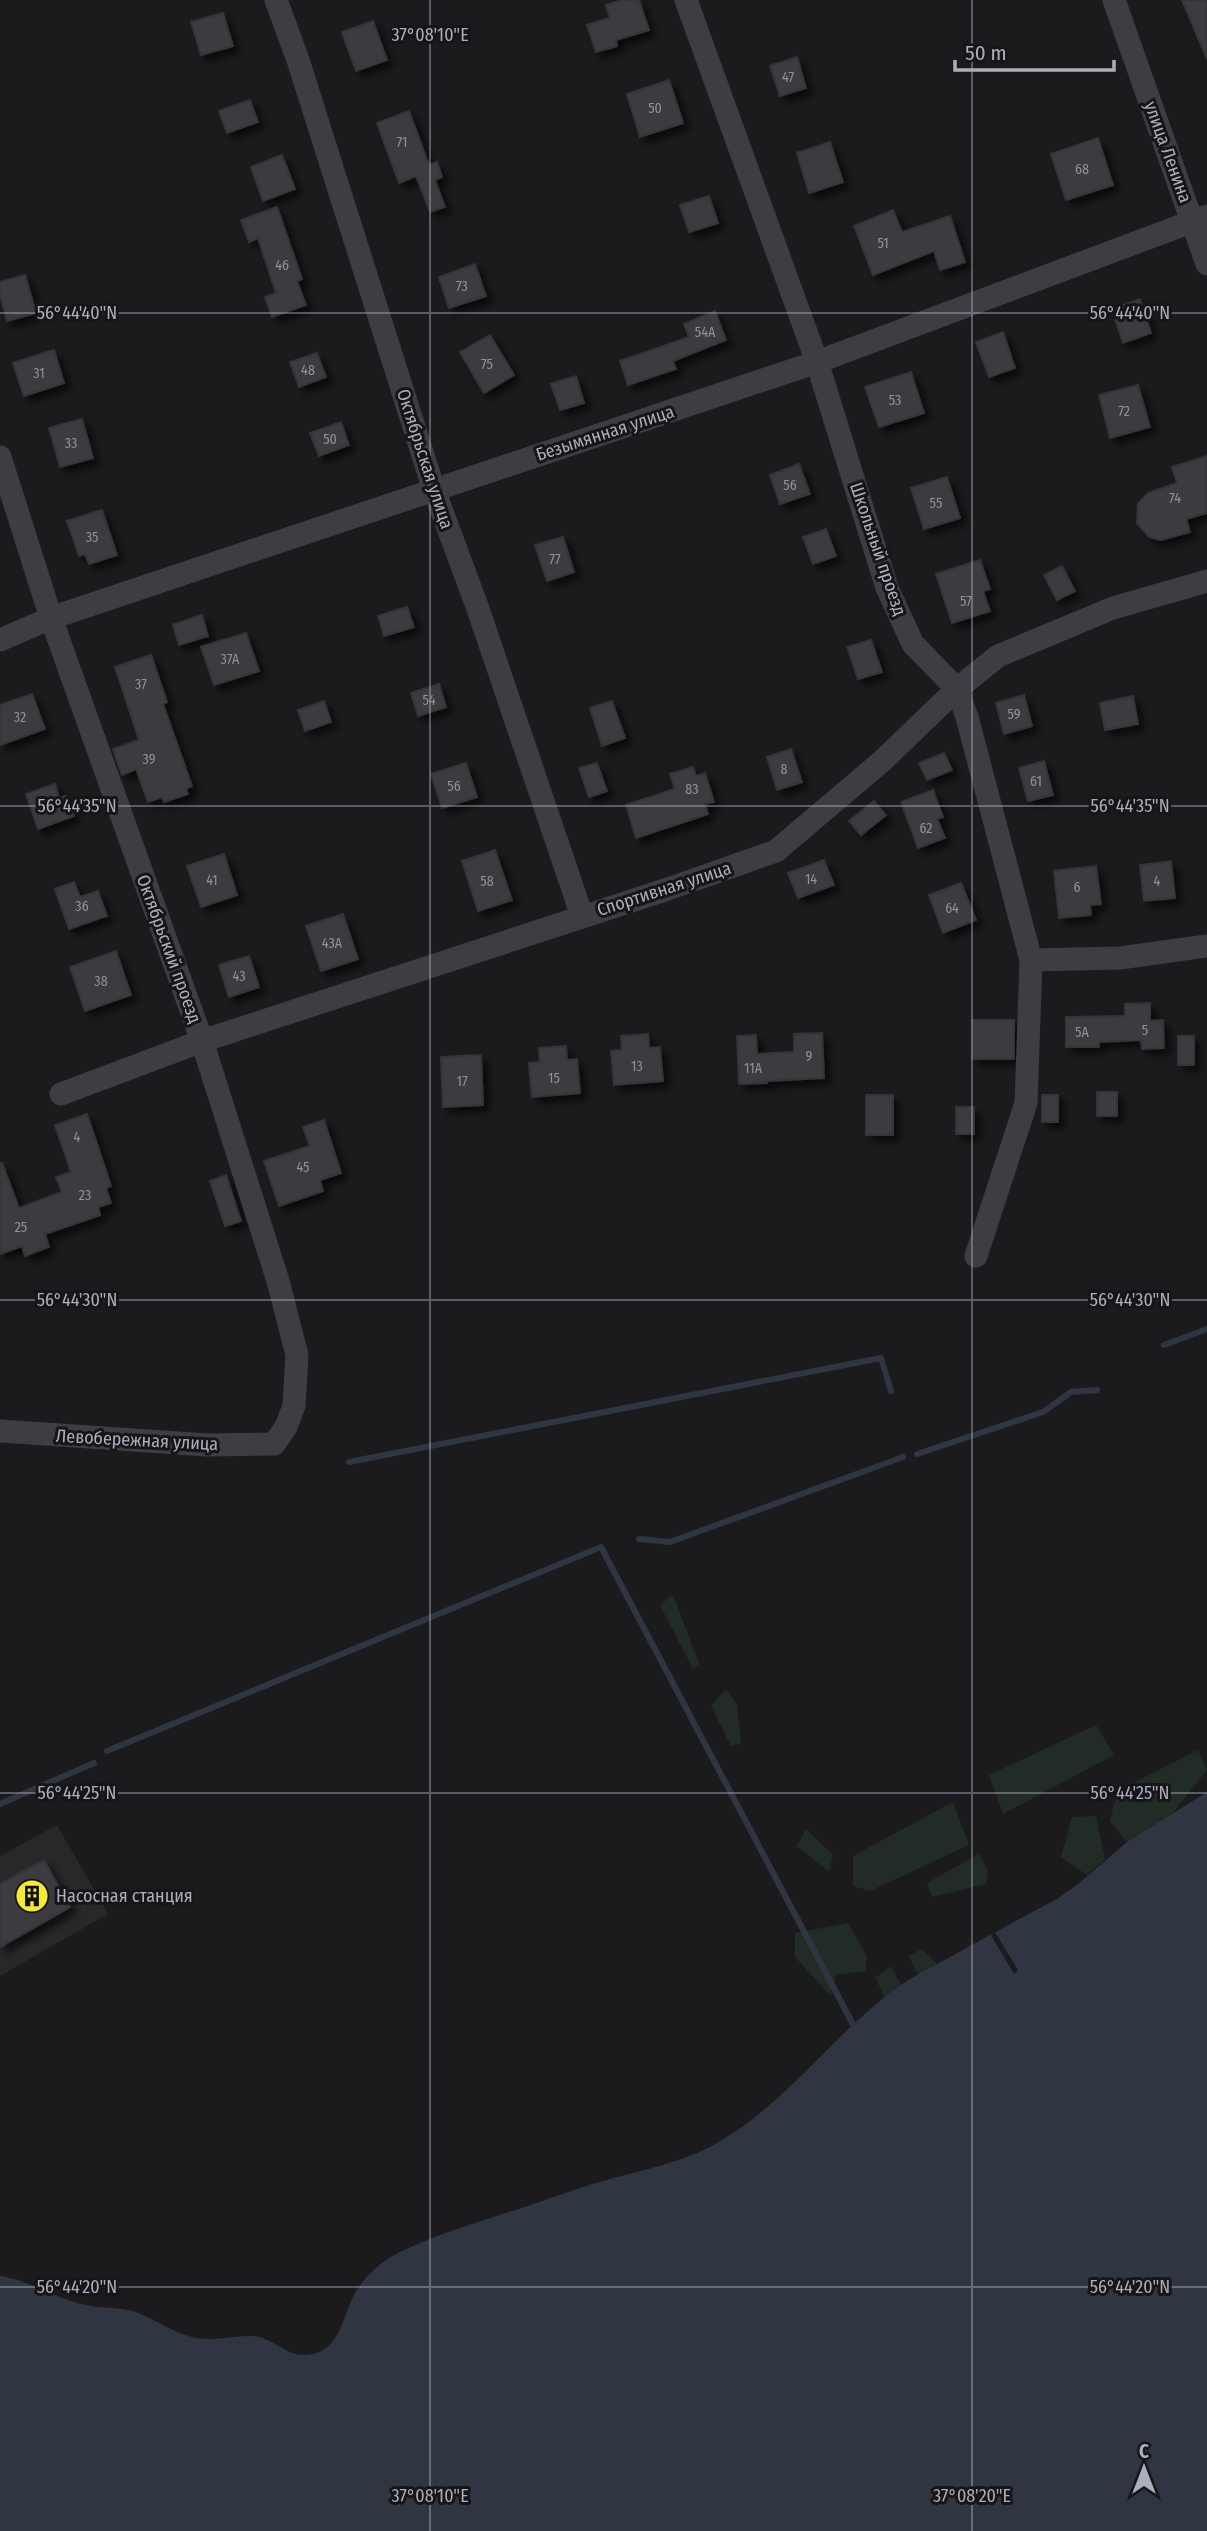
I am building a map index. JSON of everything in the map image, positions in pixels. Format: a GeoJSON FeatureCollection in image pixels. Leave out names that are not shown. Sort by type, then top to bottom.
{"type":"FeatureCollection","features":[{"type":"Feature","properties":{"kind":"street","name":"Октябрьская улица"},"geometry":{"type":"LineString","coordinates":[[276,0],[302,73],[434,490],[477,606],[582,916]]}},
{"type":"Feature","properties":{"kind":"street","name":"Школьный проезд"},"geometry":{"type":"LineString","coordinates":[[686,0],[817,362],[887,588],[913,644],[957,689],[967,717],[1031,960],[1026,1103],[976,1256]]}},
{"type":"Feature","properties":{"kind":"street","name":"улица Ленина"},"geometry":{"type":"LineString","coordinates":[[1114,0],[1200,218],[1207,264]]}},
{"type":"Feature","properties":{"kind":"street","name":"Безымянная улица"},"geometry":{"type":"LineString","coordinates":[[0,640],[51,618],[817,362],[1200,218]]}},
{"type":"Feature","properties":{"kind":"street","name":"Октябрьский проезд"},"geometry":{"type":"LineString","coordinates":[[0,457],[51,618],[202,1041],[278,1281],[297,1355],[294,1406],[286,1427],[274,1444]]}},
{"type":"Feature","properties":{"kind":"street","name":"Спортивная улица"},"geometry":{"type":"LineString","coordinates":[[61,1094],[202,1041],[668,889],[776,851],[881,762],[957,689],[998,656],[1113,608],[1207,581]]}},
{"type":"Feature","properties":{"kind":"street"},"geometry":{"type":"LineString","coordinates":[[1031,960],[1120,958],[1207,946]]}},
{"type":"Feature","properties":{"kind":"street","name":"Левобережная улица"},"geometry":{"type":"LineString","coordinates":[[0,1431],[208,1445],[274,1444]]}},
{"type":"Feature","properties":{"kind":"shaded area"},"geometry":{"type":"Polygon","coordinates":[[[673,1595],[700,1666],[693,1669],[660,1605],[673,1595]]]}},
{"type":"Feature","properties":{"kind":"shaded area"},"geometry":{"type":"Polygon","coordinates":[[[726,1689],[737,1705],[741,1743],[731,1746],[711,1706],[726,1689]]]}},
{"type":"Feature","properties":{"kind":"shaded area"},"geometry":{"type":"Polygon","coordinates":[[[1096,1725],[1114,1755],[1003,1814],[989,1775],[1096,1725]]]}},
{"type":"Feature","properties":{"kind":"shaded area"},"geometry":{"type":"Polygon","coordinates":[[[1198,1750],[1207,1770],[1171,1815],[1127,1842],[1110,1821],[1117,1791],[1198,1750]]]}},
{"type":"Feature","properties":{"kind":"shaded area"},"geometry":{"type":"Polygon","coordinates":[[[953,1802],[969,1845],[870,1891],[853,1886],[853,1856],[953,1802]]]}},
{"type":"Feature","properties":{"kind":"shaded area"},"geometry":{"type":"Polygon","coordinates":[[[1096,1816],[1105,1859],[1087,1875],[1061,1857],[1072,1817],[1096,1816]]]}},
{"type":"Feature","properties":{"kind":"shaded area"},"geometry":{"type":"Polygon","coordinates":[[[57,1825],[108,1914],[0,1976],[0,1856],[57,1825]]]}},
{"type":"Feature","properties":{"kind":"shaded area"},"geometry":{"type":"Polygon","coordinates":[[[806,1829],[833,1855],[829,1872],[797,1846],[806,1829]]]}},
{"type":"Feature","properties":{"kind":"shaded area"},"geometry":{"type":"Polygon","coordinates":[[[979,1854],[988,1871],[986,1884],[932,1897],[927,1883],[979,1854]]]}},
{"type":"Feature","properties":{"kind":"shaded area"},"geometry":{"type":"Polygon","coordinates":[[[848,1923],[867,1956],[865,1971],[836,1975],[830,1995],[795,1957],[795,1933],[848,1923]]]}},
{"type":"Feature","properties":{"kind":"shaded area"},"geometry":{"type":"Polygon","coordinates":[[[922,1949],[937,1964],[918,1975],[909,1956],[922,1949]]]}},
{"type":"Feature","properties":{"kind":"shaded area"},"geometry":{"type":"Polygon","coordinates":[[[891,1966],[901,1985],[885,1997],[875,1978],[891,1966]]]}},
{"type":"Feature","properties":{"kind":"water"},"geometry":{"type":"Polygon","coordinates":[[[1207,1792],[1207,2531],[0,2531],[0,2276],[21,2281],[81,2304],[136,2312],[192,2337],[259,2337],[292,2353],[316,2353],[333,2342],[355,2293],[369,2275],[386,2260],[454,2230],[591,2185],[670,2163],[708,2148],[757,2116],[894,1990],[921,1972],[1057,1899],[1127,1842],[1207,1792]]]}},
{"type":"Feature","properties":{"kind":"pier"},"geometry":{"type":"Polygon","coordinates":[[[995,1932],[1018,1970],[1014,1974],[991,1935],[995,1932]]]}},
{"type":"Feature","properties":{"kind":"building"},"geometry":{"type":"Polygon","coordinates":[[[623,0],[639,0],[649,30],[616,40],[617,46],[596,52],[587,25],[610,18],[606,5],[623,0]]]}},
{"type":"Feature","properties":{"kind":"building"},"geometry":{"type":"Polygon","coordinates":[[[1182,0],[1207,0],[1207,59],[1182,0]]]}},
{"type":"Feature","properties":{"kind":"building"},"geometry":{"type":"Polygon","coordinates":[[[223,13],[233,46],[201,55],[191,22],[223,13]]]}},
{"type":"Feature","properties":{"kind":"building"},"geometry":{"type":"Polygon","coordinates":[[[373,21],[387,60],[356,71],[342,32],[373,21]]]}},
{"type":"Feature","properties":{"kind":"building"},"geometry":{"type":"Polygon","coordinates":[[[797,57],[806,88],[780,96],[770,66],[797,57]]]}},
{"type":"Feature","properties":{"kind":"building"},"geometry":{"type":"Polygon","coordinates":[[[669,80],[683,123],[640,137],[627,94],[669,80]]]}},
{"type":"Feature","properties":{"kind":"building"},"geometry":{"type":"Polygon","coordinates":[[[250,100],[258,122],[227,133],[219,111],[250,100]]]}},
{"type":"Feature","properties":{"kind":"building"},"geometry":{"type":"Polygon","coordinates":[[[409,111],[429,165],[437,162],[442,177],[435,180],[445,207],[430,212],[416,176],[399,183],[377,123],[409,111]]]}},
{"type":"Feature","properties":{"kind":"building"},"geometry":{"type":"Polygon","coordinates":[[[1098,138],[1113,185],[1066,200],[1051,154],[1098,138]]]}},
{"type":"Feature","properties":{"kind":"building"},"geometry":{"type":"Polygon","coordinates":[[[830,142],[843,182],[809,193],[797,153],[830,142]]]}},
{"type":"Feature","properties":{"kind":"building"},"geometry":{"type":"Polygon","coordinates":[[[282,155],[295,189],[263,201],[251,167],[282,155]]]}},
{"type":"Feature","properties":{"kind":"building"},"geometry":{"type":"Polygon","coordinates":[[[709,196],[718,223],[689,232],[680,205],[709,196]]]}},
{"type":"Feature","properties":{"kind":"building"},"geometry":{"type":"Polygon","coordinates":[[[277,207],[302,279],[297,281],[306,305],[272,317],[265,297],[276,293],[258,238],[249,242],[241,220],[277,207]]]}},
{"type":"Feature","properties":{"kind":"building"},"geometry":{"type":"Polygon","coordinates":[[[893,210],[902,232],[950,216],[965,262],[940,270],[934,251],[873,275],[854,226],[893,210]]]}},
{"type":"Feature","properties":{"kind":"building"},"geometry":{"type":"Polygon","coordinates":[[[475,264],[486,296],[449,308],[439,277],[475,264]]]}},
{"type":"Feature","properties":{"kind":"building"},"geometry":{"type":"Polygon","coordinates":[[[25,275],[36,313],[7,321],[0,295],[0,282],[25,275]]]}},
{"type":"Feature","properties":{"kind":"building"},"geometry":{"type":"Polygon","coordinates":[[[1140,299],[1151,333],[1123,343],[1112,309],[1140,299]]]}},
{"type":"Feature","properties":{"kind":"building"},"geometry":{"type":"Polygon","coordinates":[[[715,311],[726,340],[673,361],[676,369],[628,385],[620,361],[689,337],[684,324],[715,311]]]}},
{"type":"Feature","properties":{"kind":"building"},"geometry":{"type":"Polygon","coordinates":[[[1003,332],[1015,368],[989,377],[976,342],[1003,332]]]}},
{"type":"Feature","properties":{"kind":"building"},"geometry":{"type":"Polygon","coordinates":[[[490,335],[514,375],[484,393],[460,352],[490,335]]]}},
{"type":"Feature","properties":{"kind":"building"},"geometry":{"type":"Polygon","coordinates":[[[54,350],[64,383],[24,396],[13,363],[54,350]]]}},
{"type":"Feature","properties":{"kind":"building"},"geometry":{"type":"Polygon","coordinates":[[[317,353],[326,377],[299,387],[290,362],[317,353]]]}},
{"type":"Feature","properties":{"kind":"building"},"geometry":{"type":"Polygon","coordinates":[[[911,372],[924,413],[879,427],[865,387],[911,372]]]}},
{"type":"Feature","properties":{"kind":"building"},"geometry":{"type":"Polygon","coordinates":[[[576,376],[584,403],[560,410],[551,384],[576,376]]]}},
{"type":"Feature","properties":{"kind":"building"},"geometry":{"type":"Polygon","coordinates":[[[1138,385],[1150,427],[1110,438],[1099,395],[1138,385]]]}},
{"type":"Feature","properties":{"kind":"building"},"geometry":{"type":"Polygon","coordinates":[[[82,419],[93,458],[60,467],[49,428],[82,419]]]}},
{"type":"Feature","properties":{"kind":"building"},"geometry":{"type":"Polygon","coordinates":[[[341,422],[349,445],[319,456],[310,433],[341,422]]]}},
{"type":"Feature","properties":{"kind":"building"},"geometry":{"type":"Polygon","coordinates":[[[1207,456],[1207,513],[1186,519],[1190,532],[1161,540],[1149,537],[1137,523],[1138,504],[1148,493],[1177,483],[1172,467],[1207,456]]]}},
{"type":"Feature","properties":{"kind":"building"},"geometry":{"type":"Polygon","coordinates":[[[799,464],[810,494],[780,504],[770,475],[799,464]]]}},
{"type":"Feature","properties":{"kind":"building"},"geometry":{"type":"Polygon","coordinates":[[[947,477],[960,518],[924,529],[911,488],[947,477]]]}},
{"type":"Feature","properties":{"kind":"building"},"geometry":{"type":"Polygon","coordinates":[[[102,510],[117,555],[89,564],[85,554],[79,556],[67,521],[102,510]]]}},
{"type":"Feature","properties":{"kind":"building"},"geometry":{"type":"Polygon","coordinates":[[[826,529],[836,556],[813,564],[803,537],[826,529]]]}},
{"type":"Feature","properties":{"kind":"building"},"geometry":{"type":"Polygon","coordinates":[[[563,537],[574,572],[547,581],[535,545],[563,537]]]}},
{"type":"Feature","properties":{"kind":"building"},"geometry":{"type":"Polygon","coordinates":[[[980,560],[990,589],[983,591],[990,611],[952,623],[936,574],[980,560]]]}},
{"type":"Feature","properties":{"kind":"building"},"geometry":{"type":"Polygon","coordinates":[[[1062,566],[1075,591],[1057,600],[1044,575],[1062,566]]]}},
{"type":"Feature","properties":{"kind":"building"},"geometry":{"type":"Polygon","coordinates":[[[407,607],[414,627],[384,636],[378,616],[407,607]]]}},
{"type":"Feature","properties":{"kind":"building"},"geometry":{"type":"Polygon","coordinates":[[[202,615],[208,636],[179,645],[173,625],[202,615]]]}},
{"type":"Feature","properties":{"kind":"building"},"geometry":{"type":"Polygon","coordinates":[[[246,633],[259,671],[214,685],[201,647],[246,633]]]}},
{"type":"Feature","properties":{"kind":"building"},"geometry":{"type":"Polygon","coordinates":[[[871,640],[882,672],[858,679],[847,647],[871,640]]]}},
{"type":"Feature","properties":{"kind":"building"},"geometry":{"type":"Polygon","coordinates":[[[151,655],[167,702],[163,704],[192,786],[186,789],[188,794],[164,802],[162,797],[148,802],[136,769],[122,775],[113,749],[139,740],[115,667],[151,655]]]}},
{"type":"Feature","properties":{"kind":"building"},"geometry":{"type":"Polygon","coordinates":[[[439,684],[446,707],[418,716],[411,693],[439,684]]]}},
{"type":"Feature","properties":{"kind":"building"},"geometry":{"type":"Polygon","coordinates":[[[32,694],[45,729],[0,745],[0,705],[32,694]]]}},
{"type":"Feature","properties":{"kind":"building"},"geometry":{"type":"Polygon","coordinates":[[[1024,695],[1032,726],[1004,734],[996,703],[1024,695]]]}},
{"type":"Feature","properties":{"kind":"building"},"geometry":{"type":"Polygon","coordinates":[[[1133,696],[1138,724],[1105,730],[1100,703],[1133,696]]]}},
{"type":"Feature","properties":{"kind":"building"},"geometry":{"type":"Polygon","coordinates":[[[324,701],[331,722],[305,731],[298,710],[324,701]]]}},
{"type":"Feature","properties":{"kind":"building"},"geometry":{"type":"Polygon","coordinates":[[[612,701],[625,738],[602,746],[590,708],[612,701]]]}},
{"type":"Feature","properties":{"kind":"building"},"geometry":{"type":"Polygon","coordinates":[[[791,749],[802,782],[777,790],[767,757],[791,749]]]}},
{"type":"Feature","properties":{"kind":"building"},"geometry":{"type":"Polygon","coordinates":[[[944,753],[952,770],[927,780],[919,763],[944,753]]]}},
{"type":"Feature","properties":{"kind":"building"},"geometry":{"type":"Polygon","coordinates":[[[1044,761],[1053,795],[1028,801],[1019,768],[1044,761]]]}},
{"type":"Feature","properties":{"kind":"building"},"geometry":{"type":"Polygon","coordinates":[[[466,763],[477,797],[442,808],[431,774],[466,763]]]}},
{"type":"Feature","properties":{"kind":"building"},"geometry":{"type":"Polygon","coordinates":[[[597,763],[607,791],[589,797],[579,768],[597,763]]]}},
{"type":"Feature","properties":{"kind":"building"},"geometry":{"type":"Polygon","coordinates":[[[693,767],[696,776],[705,773],[714,802],[705,804],[708,814],[636,838],[626,805],[675,789],[670,774],[693,767]]]}},
{"type":"Feature","properties":{"kind":"building"},"geometry":{"type":"Polygon","coordinates":[[[55,784],[59,798],[66,796],[74,816],[38,829],[26,794],[55,784]]]}},
{"type":"Feature","properties":{"kind":"building"},"geometry":{"type":"Polygon","coordinates":[[[933,790],[943,817],[937,819],[945,838],[918,848],[901,802],[933,790]]]}},
{"type":"Feature","properties":{"kind":"building"},"geometry":{"type":"Polygon","coordinates":[[[874,801],[886,815],[861,835],[849,821],[874,801]]]}},
{"type":"Feature","properties":{"kind":"building"},"geometry":{"type":"Polygon","coordinates":[[[495,850],[512,900],[478,911],[462,861],[495,850]]]}},
{"type":"Feature","properties":{"kind":"building"},"geometry":{"type":"Polygon","coordinates":[[[224,854],[237,895],[201,907],[187,866],[224,854]]]}},
{"type":"Feature","properties":{"kind":"building"},"geometry":{"type":"Polygon","coordinates":[[[824,860],[834,885],[798,898],[788,873],[824,860]]]}},
{"type":"Feature","properties":{"kind":"building"},"geometry":{"type":"Polygon","coordinates":[[[1171,861],[1175,898],[1144,901],[1140,865],[1171,861]]]}},
{"type":"Feature","properties":{"kind":"building"},"geometry":{"type":"Polygon","coordinates":[[[1096,866],[1101,904],[1090,905],[1091,915],[1059,918],[1054,871],[1096,866]]]}},
{"type":"Feature","properties":{"kind":"building"},"geometry":{"type":"Polygon","coordinates":[[[74,882],[80,897],[98,891],[107,916],[69,929],[55,889],[74,882]]]}},
{"type":"Feature","properties":{"kind":"building"},"geometry":{"type":"Polygon","coordinates":[[[961,883],[976,920],[943,933],[929,895],[961,883]]]}},
{"type":"Feature","properties":{"kind":"building"},"geometry":{"type":"Polygon","coordinates":[[[343,914],[358,959],[321,971],[306,926],[343,914]]]}},
{"type":"Feature","properties":{"kind":"building"},"geometry":{"type":"Polygon","coordinates":[[[116,951],[131,995],[85,1011],[70,967],[116,951]]]}},
{"type":"Feature","properties":{"kind":"building"},"geometry":{"type":"Polygon","coordinates":[[[249,956],[259,987],[229,997],[219,965],[249,956]]]}},
{"type":"Feature","properties":{"kind":"building"},"geometry":{"type":"Polygon","coordinates":[[[1150,1003],[1150,1021],[1163,1020],[1164,1048],[1142,1049],[1141,1040],[1099,1042],[1099,1047],[1066,1047],[1066,1017],[1125,1016],[1125,1004],[1150,1003]]]}},
{"type":"Feature","properties":{"kind":"building"},"geometry":{"type":"Polygon","coordinates":[[[972,1020],[1014,1020],[1014,1059],[972,1059],[972,1020]]]}},
{"type":"Feature","properties":{"kind":"building"},"geometry":{"type":"Polygon","coordinates":[[[822,1033],[824,1078],[739,1084],[737,1036],[756,1035],[757,1054],[794,1052],[794,1034],[822,1033]]]}},
{"type":"Feature","properties":{"kind":"building"},"geometry":{"type":"Polygon","coordinates":[[[648,1034],[649,1048],[660,1047],[663,1081],[614,1085],[611,1051],[622,1050],[621,1036],[648,1034]]]}},
{"type":"Feature","properties":{"kind":"building"},"geometry":{"type":"Polygon","coordinates":[[[1178,1036],[1194,1036],[1194,1065],[1178,1065],[1178,1036]]]}},
{"type":"Feature","properties":{"kind":"building"},"geometry":{"type":"Polygon","coordinates":[[[566,1046],[567,1060],[577,1059],[580,1093],[532,1097],[529,1063],[540,1062],[539,1048],[566,1046]]]}},
{"type":"Feature","properties":{"kind":"building"},"geometry":{"type":"Polygon","coordinates":[[[481,1055],[483,1105],[443,1107],[441,1057],[481,1055]]]}},
{"type":"Feature","properties":{"kind":"building"},"geometry":{"type":"Polygon","coordinates":[[[1097,1092],[1117,1092],[1117,1116],[1097,1116],[1097,1092]]]}},
{"type":"Feature","properties":{"kind":"building"},"geometry":{"type":"Polygon","coordinates":[[[866,1095],[893,1095],[893,1135],[866,1135],[866,1095]]]}},
{"type":"Feature","properties":{"kind":"building"},"geometry":{"type":"Polygon","coordinates":[[[1042,1095],[1058,1095],[1058,1122],[1042,1122],[1042,1095]]]}},
{"type":"Feature","properties":{"kind":"building"},"geometry":{"type":"Polygon","coordinates":[[[956,1107],[974,1107],[974,1134],[956,1134],[956,1107]]]}},
{"type":"Feature","properties":{"kind":"building"},"geometry":{"type":"Polygon","coordinates":[[[87,1114],[111,1186],[106,1188],[111,1203],[98,1207],[100,1215],[45,1234],[49,1247],[25,1256],[22,1246],[0,1254],[0,1163],[19,1208],[62,1192],[56,1177],[71,1172],[55,1125],[87,1114]]]}},
{"type":"Feature","properties":{"kind":"building"},"geometry":{"type":"Polygon","coordinates":[[[324,1120],[341,1173],[320,1180],[323,1191],[279,1206],[264,1161],[310,1146],[303,1127],[324,1120]]]}},
{"type":"Feature","properties":{"kind":"building"},"geometry":{"type":"Polygon","coordinates":[[[226,1175],[241,1221],[225,1226],[210,1181],[226,1175]]]}},
{"type":"Feature","properties":{"kind":"building","name":"Насосная станция"},"geometry":{"type":"Polygon","coordinates":[[[44,1860],[70,1907],[0,1947],[0,1884],[44,1860]]]}},
{"type":"Feature","properties":{"kind":"waterway"},"geometry":{"type":"LineString","coordinates":[[1164,1345],[1207,1329]]}},
{"type":"Feature","properties":{"kind":"waterway"},"geometry":{"type":"LineString","coordinates":[[349,1462],[881,1358],[891,1391]]}},
{"type":"Feature","properties":{"kind":"waterway"},"geometry":{"type":"LineString","coordinates":[[917,1454],[1043,1412],[1071,1392],[1097,1390]]}},
{"type":"Feature","properties":{"kind":"waterway"},"geometry":{"type":"LineString","coordinates":[[639,1539],[670,1542],[903,1457]]}},
{"type":"Feature","properties":{"kind":"waterway"},"geometry":{"type":"LineString","coordinates":[[107,1751],[601,1547],[856,2030]]}},
{"type":"Feature","properties":{"kind":"waterway"},"geometry":{"type":"LineString","coordinates":[[0,1804],[94,1763]]}},
{"type":"Feature","properties":{"kind":"place","name":"Насосная станция"},"geometry":{"type":"Point","coordinates":[32,1896]}}]}
